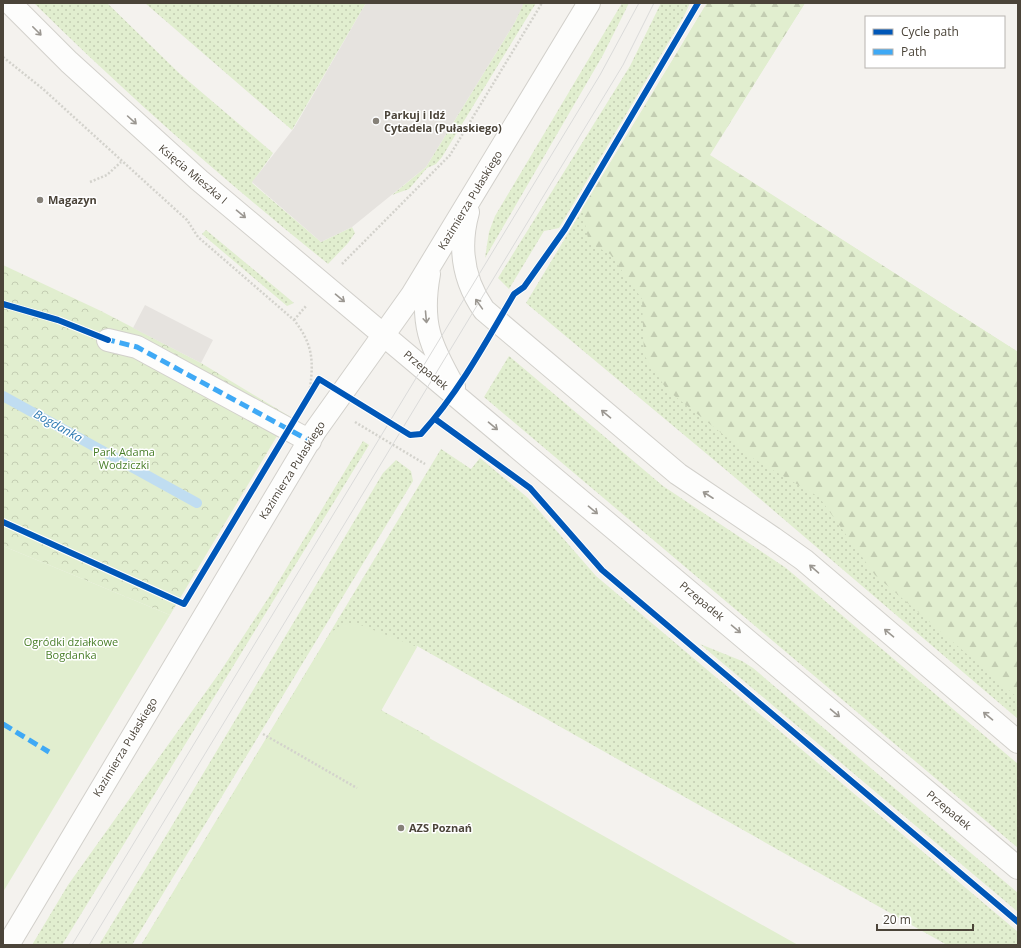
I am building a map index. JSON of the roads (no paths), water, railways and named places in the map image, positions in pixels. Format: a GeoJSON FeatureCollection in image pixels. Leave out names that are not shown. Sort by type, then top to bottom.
{"type":"FeatureCollection","features":[{"type":"Feature","properties":{"kind":"street","name":"Księcia Mieszka I"},"geometry":{"type":"LineString","coordinates":[[10,3],[69,62],[156,142],[384,335]]}},
{"type":"Feature","properties":{"kind":"street","name":"Kazimierza Pułaskiego"},"geometry":{"type":"LineString","coordinates":[[8,945],[310,441],[384,335],[431,264],[589,3]]}},
{"type":"Feature","properties":{"kind":"street"},"geometry":{"type":"LineString","coordinates":[[475,193],[465,223],[463,248],[464,263],[473,294],[484,310],[678,474],[774,538],[804,560],[1018,742]]}},
{"type":"Feature","properties":{"kind":"street"},"geometry":{"type":"LineString","coordinates":[[431,264],[425,317],[429,338],[438,359],[463,402]]}},
{"type":"Feature","properties":{"kind":"street","name":"Przepadek"},"geometry":{"type":"LineString","coordinates":[[384,335],[1018,868]]}},
{"type":"Feature","properties":{"kind":"street"},"geometry":{"type":"LineString","coordinates":[[108,340],[137,347],[310,441]]}},
{"type":"Feature","properties":{"kind":"waterway","name":"Bogdanka"},"geometry":{"type":"LineString","coordinates":[[3,396],[197,503]]}},
{"type":"Feature","properties":{"kind":"tram line"},"geometry":{"type":"LineString","coordinates":[[72,945],[600,75],[639,3]]}},
{"type":"Feature","properties":{"kind":"tram line"},"geometry":{"type":"LineString","coordinates":[[89,945],[623,65],[654,3]]}},
{"type":"Feature","properties":{"kind":"place","name":"Parkuj i Idź Cytadela (Pułaskiego)"},"geometry":{"type":"Point","coordinates":[376,121]}},
{"type":"Feature","properties":{"kind":"place","name":"Magazyn"},"geometry":{"type":"Point","coordinates":[40,200]}},
{"type":"Feature","properties":{"kind":"place","name":"AZS Poznań"},"geometry":{"type":"Point","coordinates":[401,828]}},
{"type":"Feature","properties":{"kind":"park label","name":"Park Adama Wodziczki"},"geometry":{"type":"Point","coordinates":[124,458]}},
{"type":"Feature","properties":{"kind":"park label","name":"Ogródki działkowe Bogdanka"},"geometry":{"type":"Point","coordinates":[71,648]}}]}
